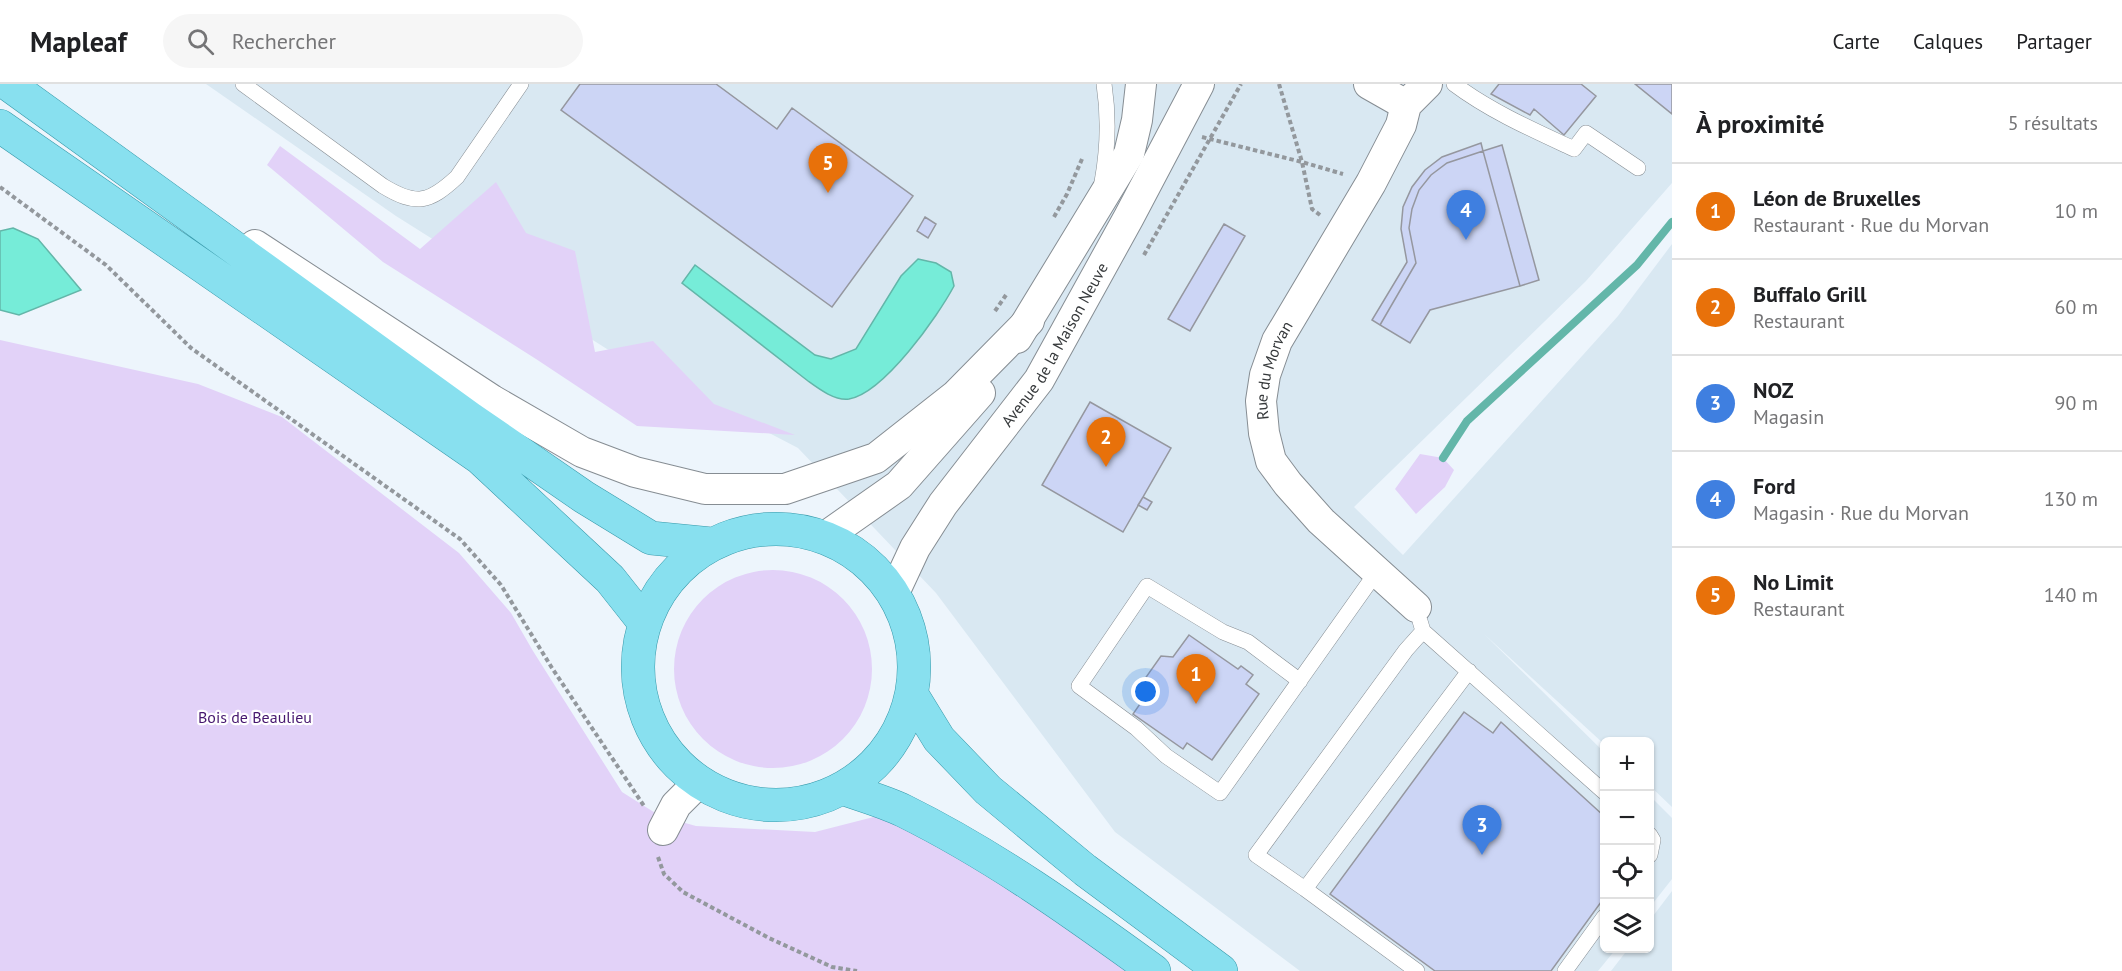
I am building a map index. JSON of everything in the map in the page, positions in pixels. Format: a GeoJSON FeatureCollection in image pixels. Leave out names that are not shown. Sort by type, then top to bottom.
{"type":"FeatureCollection","features":[{"type":"Feature","properties":{"kind":"main road"},"geometry":{"type":"LineString","coordinates":[[9,84],[471,419],[584,497],[651,538],[712,543]]}},
{"type":"Feature","properties":{"kind":"main road"},"geometry":{"type":"LineString","coordinates":[[0,126],[480,458],[610,579],[644,622]]}},
{"type":"Feature","properties":{"kind":"main road"},"geometry":{"type":"LineString","coordinates":[[787,528],[825,537],[864,559],[894,593],[906,617],[915,668],[912,694],[903,723],[888,749],[868,771],[844,789],[816,801],[775,806],[755,805],[725,797],[698,783],[671,759],[651,729],[639,694],[637,658],[644,622],[660,590],[682,564],[712,543],[748,531],[767,529],[787,528]]}},
{"type":"Feature","properties":{"kind":"main road"},"geometry":{"type":"LineString","coordinates":[[912,694],[939,739],[988,790],[1085,870],[1221,971]]}},
{"type":"Feature","properties":{"kind":"main road"},"geometry":{"type":"LineString","coordinates":[[844,789],[901,810],[955,838],[1047,894],[1154,971]]}},
{"type":"Feature","properties":{"kind":"street"},"geometry":{"type":"LineString","coordinates":[[9,84],[492,400],[582,452],[635,472],[705,489],[785,489],[876,458],[956,395],[1029,321]]}},
{"type":"Feature","properties":{"kind":"street","name":"Avenue de la Maison Neuve"},"geometry":{"type":"LineString","coordinates":[[825,537],[898,485],[977,397],[1029,321],[1129,154],[1137,120],[1141,84]]}},
{"type":"Feature","properties":{"kind":"street","name":"Avenue de la Maison Neuve"},"geometry":{"type":"LineString","coordinates":[[894,593],[915,548],[943,504],[1039,380],[1129,218],[1199,84]]}},
{"type":"Feature","properties":{"kind":"street"},"geometry":{"type":"LineString","coordinates":[[1369,84],[1406,105]]}},
{"type":"Feature","properties":{"kind":"street","name":"Rue du Morvan"},"geometry":{"type":"LineString","coordinates":[[1420,619],[1378,570],[1321,521],[1271,461],[1264,433],[1261,401],[1265,375],[1277,342],[1371,183],[1401,126],[1406,105],[1427,84]]}},
{"type":"Feature","properties":{"kind":"street"},"geometry":{"type":"LineString","coordinates":[[663,830],[676,805],[698,783]]}},
{"type":"Feature","properties":{"kind":"lane"},"geometry":{"type":"LineString","coordinates":[[243,84],[383,186],[398,195],[414,199],[430,198],[444,190],[457,177],[521,84]]}},
{"type":"Feature","properties":{"kind":"lane"},"geometry":{"type":"LineString","coordinates":[[1097,208],[1106,158],[1108,112],[1104,84]]}},
{"type":"Feature","properties":{"kind":"lane"},"geometry":{"type":"LineString","coordinates":[[1454,84],[1473,89],[1524,126],[1574,149],[1586,133],[1638,168]]}},
{"type":"Feature","properties":{"kind":"lane"},"geometry":{"type":"LineString","coordinates":[[1300,681],[1248,642],[1223,632],[1147,586],[1079,686],[1136,728],[1166,756],[1220,793],[1300,681],[1378,570]]}},
{"type":"Feature","properties":{"kind":"lane"},"geometry":{"type":"LineString","coordinates":[[1417,971],[1256,855],[1406,650],[1420,619],[1469,671],[1604,791]]}},
{"type":"Feature","properties":{"kind":"lane"},"geometry":{"type":"LineString","coordinates":[[1305,889],[1469,671]]}},
{"type":"Feature","properties":{"kind":"lane"},"geometry":{"type":"LineString","coordinates":[[1565,971],[1600,924]]}},
{"type":"Feature","properties":{"kind":"path"},"geometry":{"type":"LineString","coordinates":[[1279,84],[1302,162],[1312,209],[1341,233]]}},
{"type":"Feature","properties":{"kind":"path"},"geometry":{"type":"LineString","coordinates":[[1200,137],[1302,162],[1371,183]]}},
{"type":"Feature","properties":{"kind":"path"},"geometry":{"type":"LineString","coordinates":[[1050,224],[1067,195],[1085,149]]}},
{"type":"Feature","properties":{"kind":"path"},"geometry":{"type":"LineString","coordinates":[[0,187],[106,265],[191,348],[460,539],[501,585],[552,668],[633,790],[663,830],[657,856],[664,874],[682,892],[769,938],[832,967],[857,971]]}},
{"type":"Feature","properties":{"kind":"path"},"geometry":{"type":"LineString","coordinates":[[990,319],[1009,292]]}},
{"type":"Feature","properties":{"kind":"shaded area"},"geometry":{"type":"Polygon","coordinates":[[[206,84],[1672,84],[1672,183],[1586,281],[1354,507],[1403,555],[1618,316],[1672,244],[1672,807],[1654,790],[1654,737],[1600,737],[1600,740],[1484,634],[1600,748],[1600,953],[1613,953],[1598,971],[1300,971],[1115,832],[936,593],[798,448],[607,349],[396,216],[206,84]]]}},
{"type":"Feature","properties":{"kind":"shaded area"},"geometry":{"type":"Polygon","coordinates":[[[13,228],[38,239],[81,290],[19,315],[0,310],[0,231],[13,228]]]}},
{"type":"Feature","properties":{"kind":"shaded area"},"geometry":{"type":"Polygon","coordinates":[[[918,259],[936,263],[951,272],[954,286],[909,352],[878,383],[863,394],[849,399],[833,396],[817,387],[682,283],[695,265],[815,355],[831,359],[856,349],[901,276],[918,259]]]}},
{"type":"Feature","properties":{"kind":"shaded area"},"geometry":{"type":"Polygon","coordinates":[[[1654,800],[1672,818],[1672,879],[1654,902],[1654,800]]]}},
{"type":"Feature","properties":{"kind":"shaded area"},"geometry":{"type":"Polygon","coordinates":[[[1672,891],[1672,971],[1611,971],[1625,953],[1654,953],[1654,915],[1672,891]]]}},
{"type":"Feature","properties":{"kind":"green space"},"geometry":{"type":"Polygon","coordinates":[[[280,146],[420,249],[496,182],[526,233],[575,251],[595,352],[653,341],[714,404],[795,435],[637,426],[383,262],[267,165],[280,146]]]}},
{"type":"Feature","properties":{"kind":"green space","name":"Bois de Beaulieu"},"geometry":{"type":"Polygon","coordinates":[[[0,340],[198,384],[282,417],[459,553],[511,613],[622,792],[660,816],[696,826],[815,832],[901,810],[1154,971],[0,971],[0,340]]]}},
{"type":"Feature","properties":{"kind":"green space"},"geometry":{"type":"Polygon","coordinates":[[[1420,454],[1443,458],[1454,470],[1445,487],[1416,514],[1395,489],[1420,454]]]}},
{"type":"Feature","properties":{"kind":"green space"},"geometry":{"type":"Polygon","coordinates":[[[763,570],[783,570],[811,577],[836,592],[850,606],[865,631],[872,659],[872,679],[865,707],[850,732],[836,746],[802,764],[783,768],[763,768],[735,761],[710,746],[696,732],[678,698],[674,679],[674,659],[681,631],[696,606],[710,592],[744,574],[763,570]]]}},
{"type":"Feature","properties":{"kind":"building"},"geometry":{"type":"Polygon","coordinates":[[[580,84],[716,84],[777,129],[792,108],[913,196],[832,307],[561,110],[580,84]]]}},
{"type":"Feature","properties":{"kind":"building"},"geometry":{"type":"Polygon","coordinates":[[[1499,84],[1581,84],[1596,96],[1564,135],[1534,109],[1530,115],[1491,94],[1499,84]]]}},
{"type":"Feature","properties":{"kind":"building"},"geometry":{"type":"Polygon","coordinates":[[[1635,84],[1672,84],[1672,114],[1635,84]]]}},
{"type":"Feature","properties":{"kind":"building"},"geometry":{"type":"Polygon","coordinates":[[[1481,143],[1483,151],[1447,163],[1431,175],[1419,190],[1412,209],[1409,228],[1416,263],[1380,325],[1372,320],[1407,262],[1401,229],[1403,207],[1412,187],[1425,170],[1442,157],[1481,143]]]}},
{"type":"Feature","properties":{"kind":"building"},"geometry":{"type":"Polygon","coordinates":[[[1502,145],[1539,280],[1520,286],[1483,151],[1502,145]]]}},
{"type":"Feature","properties":{"kind":"building"},"geometry":{"type":"Polygon","coordinates":[[[1483,151],[1520,286],[1430,310],[1410,343],[1380,325],[1416,263],[1409,228],[1412,209],[1419,190],[1431,175],[1447,163],[1483,151]]]}},
{"type":"Feature","properties":{"kind":"building"},"geometry":{"type":"Polygon","coordinates":[[[925,217],[936,224],[928,238],[917,231],[925,217]]]}},
{"type":"Feature","properties":{"kind":"building"},"geometry":{"type":"Polygon","coordinates":[[[1224,224],[1245,236],[1190,331],[1168,319],[1224,224]]]}},
{"type":"Feature","properties":{"kind":"building"},"geometry":{"type":"Polygon","coordinates":[[[1090,402],[1171,448],[1123,532],[1042,485],[1090,402]]]}},
{"type":"Feature","properties":{"kind":"building"},"geometry":{"type":"Polygon","coordinates":[[[1143,497],[1152,502],[1147,510],[1138,505],[1143,497]]]}},
{"type":"Feature","properties":{"kind":"building"},"geometry":{"type":"Polygon","coordinates":[[[1189,635],[1238,669],[1241,666],[1253,675],[1246,684],[1259,694],[1212,760],[1187,743],[1183,749],[1133,714],[1149,691],[1144,680],[1161,656],[1173,657],[1189,635]]]}},
{"type":"Feature","properties":{"kind":"building"},"geometry":{"type":"Polygon","coordinates":[[[1464,712],[1493,733],[1501,722],[1600,812],[1600,904],[1551,971],[1435,971],[1330,894],[1464,712]]]}},
{"type":"Feature","properties":{"kind":"waterway"},"geometry":{"type":"LineString","coordinates":[[1443,458],[1467,421],[1637,265],[1672,222]]}},
{"type":"Feature","properties":{"kind":"place","name":"No Limit"},"geometry":{"type":"Point","coordinates":[828,193]}},
{"type":"Feature","properties":{"kind":"place","name":"Ford"},"geometry":{"type":"Point","coordinates":[1466,240]}},
{"type":"Feature","properties":{"kind":"place","name":"Buffalo Grill"},"geometry":{"type":"Point","coordinates":[1106,467]}},
{"type":"Feature","properties":{"kind":"place","name":"Léon de Bruxelles"},"geometry":{"type":"Point","coordinates":[1196,704]}},
{"type":"Feature","properties":{"kind":"place","name":"NOZ"},"geometry":{"type":"Point","coordinates":[1482,855]}}]}
